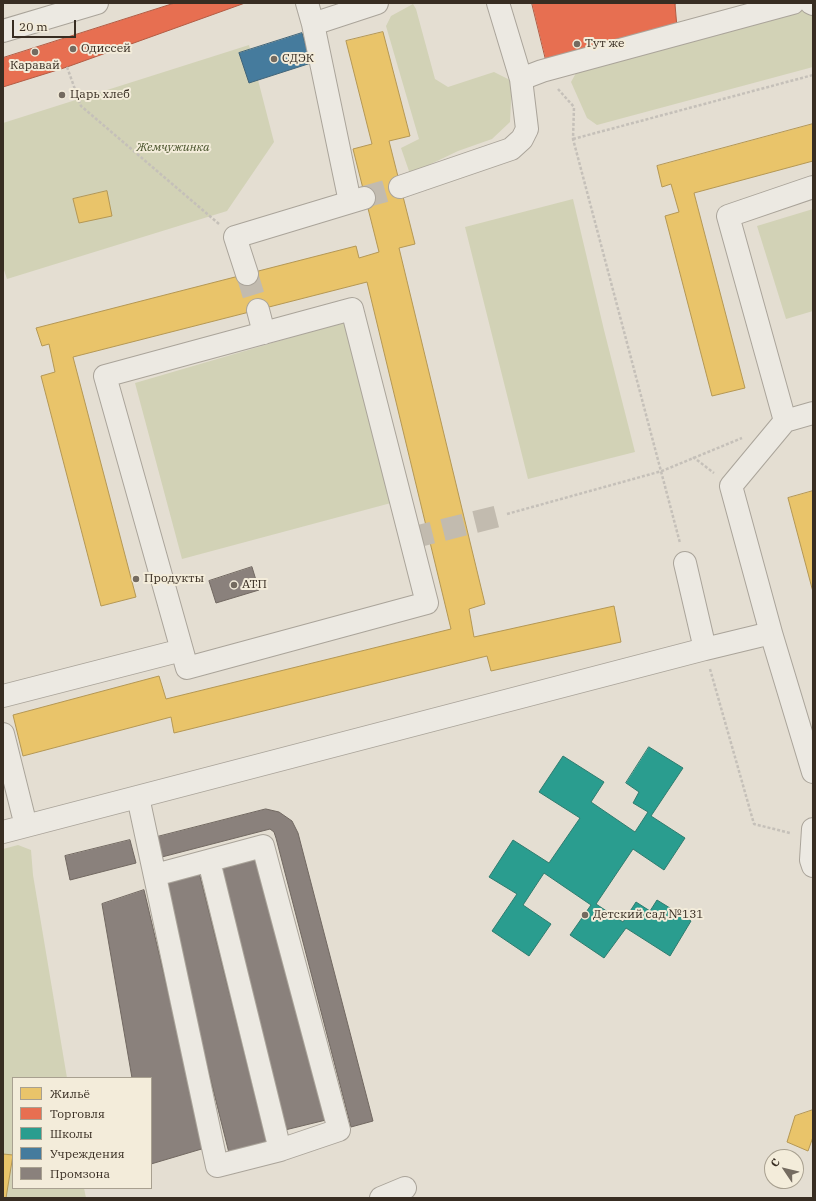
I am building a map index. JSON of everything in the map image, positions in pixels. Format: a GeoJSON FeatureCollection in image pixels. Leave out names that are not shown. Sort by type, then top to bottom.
{"type":"FeatureCollection","features":[{"type":"Feature","properties":{"kind":"lane"},"geometry":{"type":"LineString","coordinates":[[3,31],[97,3]]}},
{"type":"Feature","properties":{"kind":"lane"},"geometry":{"type":"LineString","coordinates":[[248,274],[236,237],[357,200],[307,3]]}},
{"type":"Feature","properties":{"kind":"lane"},"geometry":{"type":"LineString","coordinates":[[313,24],[377,3]]}},
{"type":"Feature","properties":{"kind":"lane"},"geometry":{"type":"LineString","coordinates":[[400,187],[510,148],[522,139],[526,129],[521,79],[498,3]]}},
{"type":"Feature","properties":{"kind":"lane"},"geometry":{"type":"LineString","coordinates":[[521,79],[542,71],[793,3]]}},
{"type":"Feature","properties":{"kind":"lane"},"geometry":{"type":"LineString","coordinates":[[785,420],[728,216],[813,187]]}},
{"type":"Feature","properties":{"kind":"lane"},"geometry":{"type":"LineString","coordinates":[[352,309],[427,603],[187,668],[182,650],[106,376],[352,309]]}},
{"type":"Feature","properties":{"kind":"lane"},"geometry":{"type":"LineString","coordinates":[[258,310],[264,333]]}},
{"type":"Feature","properties":{"kind":"lane"},"geometry":{"type":"LineString","coordinates":[[813,413],[785,420],[731,486],[771,633],[813,772]]}},
{"type":"Feature","properties":{"kind":"lane"},"geometry":{"type":"LineString","coordinates":[[685,563],[705,649]]}},
{"type":"Feature","properties":{"kind":"lane"},"geometry":{"type":"LineString","coordinates":[[3,832],[771,633]]}},
{"type":"Feature","properties":{"kind":"lane"},"geometry":{"type":"LineString","coordinates":[[3,696],[182,650]]}},
{"type":"Feature","properties":{"kind":"lane"},"geometry":{"type":"LineString","coordinates":[[3,734],[26,826]]}},
{"type":"Feature","properties":{"kind":"lane"},"geometry":{"type":"LineString","coordinates":[[138,797],[217,1166],[280,1150],[339,1130],[263,846],[155,875]]}},
{"type":"Feature","properties":{"kind":"lane"},"geometry":{"type":"LineString","coordinates":[[812,863],[813,829]]}},
{"type":"Feature","properties":{"kind":"lane"},"geometry":{"type":"LineString","coordinates":[[209,861],[280,1150]]}},
{"type":"Feature","properties":{"kind":"lane"},"geometry":{"type":"LineString","coordinates":[[381,1198],[405,1188]]}},
{"type":"Feature","properties":{"kind":"path"},"geometry":{"type":"LineString","coordinates":[[67,67],[81,106],[236,237]]}},
{"type":"Feature","properties":{"kind":"path"},"geometry":{"type":"LineString","coordinates":[[542,71],[574,107],[573,139],[662,471],[685,563]]}},
{"type":"Feature","properties":{"kind":"path"},"geometry":{"type":"LineString","coordinates":[[573,139],[813,75]]}},
{"type":"Feature","properties":{"kind":"path"},"geometry":{"type":"LineString","coordinates":[[507,514],[662,471],[743,437]]}},
{"type":"Feature","properties":{"kind":"path"},"geometry":{"type":"LineString","coordinates":[[694,457],[731,486]]}},
{"type":"Feature","properties":{"kind":"path"},"geometry":{"type":"LineString","coordinates":[[705,649],[754,824],[793,834],[812,863]]}},
{"type":"Feature","properties":{"kind":"green space"},"geometry":{"type":"Polygon","coordinates":[[[413,4],[416,9],[435,79],[448,87],[494,72],[512,81],[510,122],[492,139],[458,151],[410,174],[401,148],[419,139],[386,26],[391,16],[413,4]]]}},
{"type":"Feature","properties":{"kind":"green space"},"geometry":{"type":"Polygon","coordinates":[[[804,9],[813,14],[813,67],[597,125],[587,118],[571,82],[576,73],[804,9]]]}},
{"type":"Feature","properties":{"kind":"green space","name":"Жемчужинка"},"geometry":{"type":"Polygon","coordinates":[[[249,45],[274,142],[227,211],[7,279],[3,267],[3,123],[249,45]]]}},
{"type":"Feature","properties":{"kind":"green space"},"geometry":{"type":"Polygon","coordinates":[[[573,199],[635,452],[528,479],[465,227],[573,199]]]}},
{"type":"Feature","properties":{"kind":"green space"},"geometry":{"type":"Polygon","coordinates":[[[813,209],[813,311],[786,319],[757,226],[813,209]]]}},
{"type":"Feature","properties":{"kind":"green space"},"geometry":{"type":"Polygon","coordinates":[[[344,322],[391,503],[182,559],[135,383],[344,322]]]}},
{"type":"Feature","properties":{"kind":"green space"},"geometry":{"type":"Polygon","coordinates":[[[18,845],[31,850],[33,875],[67,1077],[12,1077],[12,1189],[84,1189],[86,1198],[3,1198],[3,849],[18,845]]]}},
{"type":"Feature","properties":{"kind":"building: Жильё"},"geometry":{"type":"Polygon","coordinates":[[[383,32],[410,136],[389,141],[415,244],[399,248],[485,604],[469,609],[474,637],[614,606],[621,642],[491,671],[487,656],[174,733],[171,717],[23,756],[13,715],[159,676],[166,699],[451,629],[367,282],[73,357],[136,597],[101,606],[41,376],[55,372],[49,344],[42,346],[36,328],[356,246],[359,258],[379,252],[353,149],[372,144],[346,41],[383,32]]]}},
{"type":"Feature","properties":{"kind":"building: Жильё"},"geometry":{"type":"Polygon","coordinates":[[[813,124],[813,161],[694,193],[745,388],[712,396],[665,216],[679,212],[671,184],[662,187],[657,166],[813,124]]]}},
{"type":"Feature","properties":{"kind":"building: Жильё"},"geometry":{"type":"Polygon","coordinates":[[[107,191],[112,216],[79,223],[73,199],[107,191]]]}},
{"type":"Feature","properties":{"kind":"building: Жильё"},"geometry":{"type":"Polygon","coordinates":[[[813,491],[813,592],[788,498],[813,491]]]}},
{"type":"Feature","properties":{"kind":"building: Жильё"},"geometry":{"type":"Polygon","coordinates":[[[813,1110],[813,1137],[808,1151],[787,1142],[795,1116],[813,1110]]]}},
{"type":"Feature","properties":{"kind":"building: Жильё"},"geometry":{"type":"Polygon","coordinates":[[[3,1154],[12,1155],[6,1198],[3,1198],[3,1154]]]}},
{"type":"Feature","properties":{"kind":"building: Торговля","name":"Одиссей"},"geometry":{"type":"Polygon","coordinates":[[[175,3],[245,3],[67,67],[3,87],[3,58],[175,3]]]}},
{"type":"Feature","properties":{"kind":"building: Торговля","name":"Тут же"},"geometry":{"type":"Polygon","coordinates":[[[532,3],[678,3],[675,4],[677,28],[546,60],[532,3]]]}},
{"type":"Feature","properties":{"kind":"building: Школы"},"geometry":{"type":"Polygon","coordinates":[[[649,747],[683,768],[651,816],[685,838],[664,870],[633,849],[596,904],[623,922],[636,902],[650,911],[657,900],[691,921],[670,956],[626,928],[604,958],[570,935],[591,905],[544,873],[523,905],[551,924],[529,956],[492,931],[517,894],[489,877],[513,840],[549,863],[580,818],[539,792],[563,756],[604,782],[591,802],[635,832],[648,812],[633,803],[639,792],[626,783],[649,747]]]}},
{"type":"Feature","properties":{"kind":"building: Учреждения"},"geometry":{"type":"Polygon","coordinates":[[[302,33],[311,63],[249,83],[239,53],[302,33]]]}},
{"type":"Feature","properties":{"kind":"building: Промзона","name":"АТП"},"geometry":{"type":"Polygon","coordinates":[[[252,567],[259,590],[216,603],[209,581],[252,567]]]}},
{"type":"Feature","properties":{"kind":"building: Промзона"},"geometry":{"type":"Polygon","coordinates":[[[266,809],[279,812],[292,821],[298,833],[373,1121],[351,1127],[274,832],[270,829],[158,858],[153,838],[266,809]]]}},
{"type":"Feature","properties":{"kind":"building: Промзона"},"geometry":{"type":"Polygon","coordinates":[[[130,840],[136,863],[70,880],[65,856],[130,840]]]}},
{"type":"Feature","properties":{"kind":"building: Промзона"},"geometry":{"type":"Polygon","coordinates":[[[261,857],[326,1120],[285,1130],[220,867],[261,857]]]}},
{"type":"Feature","properties":{"kind":"building: Промзона"},"geometry":{"type":"Polygon","coordinates":[[[199,872],[268,1147],[230,1157],[161,881],[199,872]]]}},
{"type":"Feature","properties":{"kind":"building: Промзона"},"geometry":{"type":"Polygon","coordinates":[[[144,890],[205,1148],[152,1164],[152,1077],[132,1077],[102,904],[144,890]]]}},
{"type":"Feature","properties":{"kind":"tunnel"},"geometry":{"type":"LineString","coordinates":[[364,197],[400,187]]}},
{"type":"Feature","properties":{"kind":"tunnel"},"geometry":{"type":"LineString","coordinates":[[247,274],[258,310]]}},
{"type":"Feature","properties":{"kind":"tunnel"},"geometry":{"type":"LineString","coordinates":[[411,538],[507,514]]}},
{"type":"Feature","properties":{"kind":"place","name":"Тут же"},"geometry":{"type":"Point","coordinates":[577,44]}},
{"type":"Feature","properties":{"kind":"place","name":"Одиссей"},"geometry":{"type":"Point","coordinates":[73,49]}},
{"type":"Feature","properties":{"kind":"place","name":"Каравай"},"geometry":{"type":"Point","coordinates":[35,52]}},
{"type":"Feature","properties":{"kind":"place","name":"СДЭК"},"geometry":{"type":"Point","coordinates":[274,59]}},
{"type":"Feature","properties":{"kind":"place","name":"Царь хлеб"},"geometry":{"type":"Point","coordinates":[62,95]}},
{"type":"Feature","properties":{"kind":"place","name":"Продукты"},"geometry":{"type":"Point","coordinates":[136,579]}},
{"type":"Feature","properties":{"kind":"place","name":"АТП"},"geometry":{"type":"Point","coordinates":[234,585]}},
{"type":"Feature","properties":{"kind":"place","name":"Детский сад №131"},"geometry":{"type":"Point","coordinates":[585,915]}}]}
